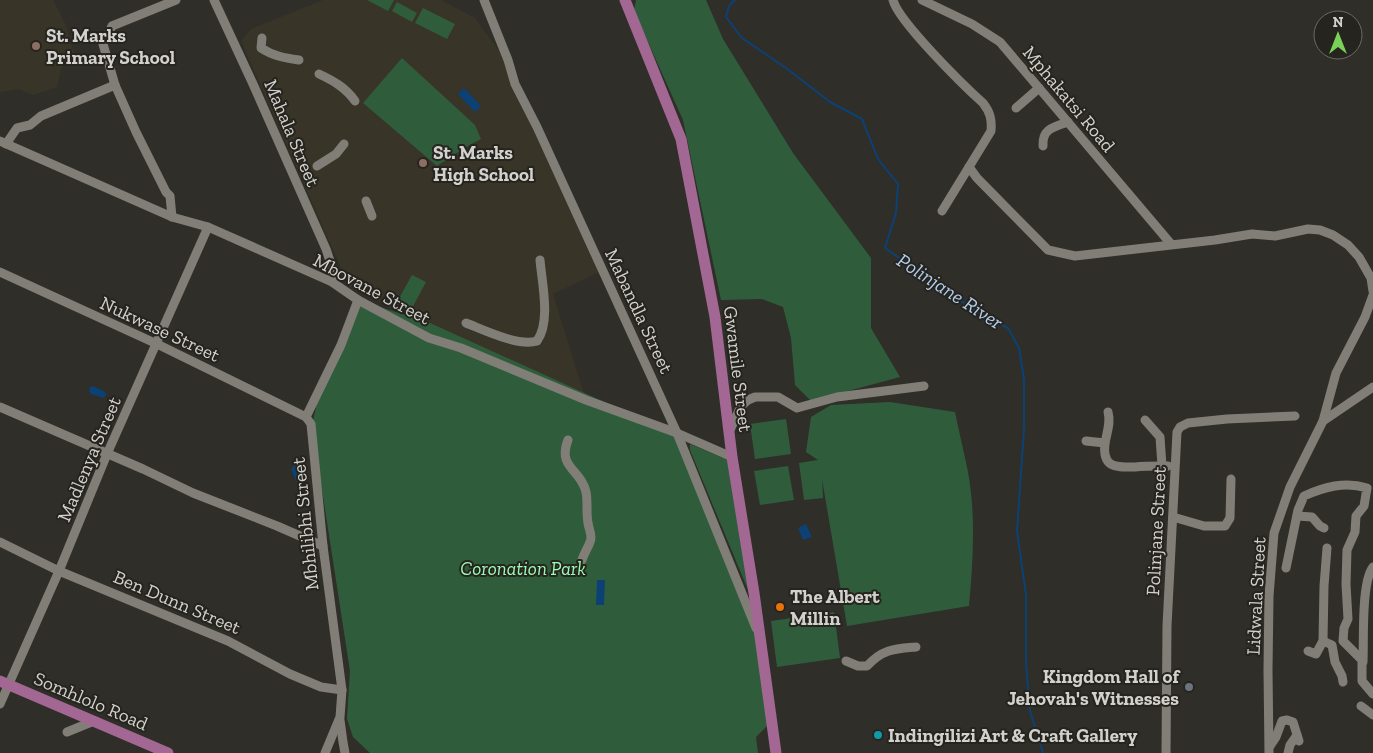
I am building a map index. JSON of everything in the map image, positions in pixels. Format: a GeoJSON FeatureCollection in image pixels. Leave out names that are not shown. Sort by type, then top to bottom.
{"type":"FeatureCollection","features":[{"type":"Feature","properties":{"kind":"main road","name":"Gwamile Street"},"geometry":{"type":"LineString","coordinates":[[625,0],[681,139],[715,317],[732,457],[776,753]]}},
{"type":"Feature","properties":{"kind":"main road","name":"Somhlolo Road"},"geometry":{"type":"LineString","coordinates":[[4,682],[168,753]]}},
{"type":"Feature","properties":{"kind":"street"},"geometry":{"type":"LineString","coordinates":[[172,216],[170,196],[166,192],[140,140],[115,85],[103,44],[112,26],[176,0]]}},
{"type":"Feature","properties":{"kind":"street","name":"Mahala Street"},"geometry":{"type":"LineString","coordinates":[[214,0],[254,84],[326,249],[331,264],[332,282]]}},
{"type":"Feature","properties":{"kind":"street","name":"Mabandla Street"},"geometry":{"type":"LineString","coordinates":[[484,0],[508,60],[515,84],[541,136],[677,433],[760,638]]}},
{"type":"Feature","properties":{"kind":"street"},"geometry":{"type":"LineString","coordinates":[[893,0],[914,31],[989,111],[992,120],[991,131],[942,211]]}},
{"type":"Feature","properties":{"kind":"street","name":"Mphakatsi Road"},"geometry":{"type":"LineString","coordinates":[[922,0],[972,24],[1000,42],[1171,244]]}},
{"type":"Feature","properties":{"kind":"street"},"geometry":{"type":"LineString","coordinates":[[262,38],[261,48],[267,52],[299,60]]}},
{"type":"Feature","properties":{"kind":"street"},"geometry":{"type":"LineString","coordinates":[[320,74],[340,85],[356,101]]}},
{"type":"Feature","properties":{"kind":"street"},"geometry":{"type":"LineString","coordinates":[[3,143],[18,128],[30,124],[41,116],[115,85]]}},
{"type":"Feature","properties":{"kind":"street"},"geometry":{"type":"LineString","coordinates":[[1016,108],[1039,88]]}},
{"type":"Feature","properties":{"kind":"street"},"geometry":{"type":"LineString","coordinates":[[1043,146],[1043,138],[1046,132],[1068,122]]}},
{"type":"Feature","properties":{"kind":"street","name":"Mbovane Street"},"geometry":{"type":"LineString","coordinates":[[3,143],[172,216],[208,227],[332,282],[358,300],[429,338],[461,348],[586,400],[677,433],[732,457]]}},
{"type":"Feature","properties":{"kind":"street"},"geometry":{"type":"LineString","coordinates":[[317,166],[336,154],[344,144]]}},
{"type":"Feature","properties":{"kind":"street"},"geometry":{"type":"LineString","coordinates":[[969,167],[1048,250],[1075,256],[1252,234],[1275,236],[1308,229],[1320,230],[1334,235],[1348,245],[1359,257],[1371,278],[1373,293]]}},
{"type":"Feature","properties":{"kind":"street"},"geometry":{"type":"LineString","coordinates":[[366,201],[372,216]]}},
{"type":"Feature","properties":{"kind":"street","name":"Madlenya Street"},"geometry":{"type":"LineString","coordinates":[[0,704],[4,682],[59,571],[107,454],[208,227]]}},
{"type":"Feature","properties":{"kind":"street"},"geometry":{"type":"LineString","coordinates":[[466,323],[520,342],[537,342],[543,330],[545,310],[540,260]]}},
{"type":"Feature","properties":{"kind":"street","name":"Nukwase Street"},"geometry":{"type":"LineString","coordinates":[[0,272],[157,344],[306,417]]}},
{"type":"Feature","properties":{"kind":"street","name":"Lidwala Street"},"geometry":{"type":"LineString","coordinates":[[1270,750],[1269,596],[1274,533],[1290,487],[1323,421],[1336,373],[1365,317],[1373,293]]}},
{"type":"Feature","properties":{"kind":"street"},"geometry":{"type":"LineString","coordinates":[[306,417],[341,345],[358,300]]}},
{"type":"Feature","properties":{"kind":"street"},"geometry":{"type":"LineString","coordinates":[[729,432],[742,406],[748,400],[755,398],[778,397],[797,408],[837,396],[924,386]]}},
{"type":"Feature","properties":{"kind":"street"},"geometry":{"type":"LineString","coordinates":[[1323,421],[1373,387]]}},
{"type":"Feature","properties":{"kind":"street"},"geometry":{"type":"LineString","coordinates":[[0,407],[192,493],[323,546]]}},
{"type":"Feature","properties":{"kind":"street"},"geometry":{"type":"LineString","coordinates":[[1108,412],[1109,423],[1105,443],[1106,458],[1115,467],[1175,467]]}},
{"type":"Feature","properties":{"kind":"street","name":"Polinjane Street"},"geometry":{"type":"LineString","coordinates":[[1166,753],[1168,626],[1177,432],[1180,426],[1188,423],[1295,416]]}},
{"type":"Feature","properties":{"kind":"street","name":"Mbhilibhi Street"},"geometry":{"type":"LineString","coordinates":[[306,417],[311,424],[323,546],[342,690],[340,717],[325,753]]}},
{"type":"Feature","properties":{"kind":"street"},"geometry":{"type":"LineString","coordinates":[[1145,420],[1160,437],[1162,466]]}},
{"type":"Feature","properties":{"kind":"street"},"geometry":{"type":"LineString","coordinates":[[568,440],[564,450],[564,458],[586,490],[588,524],[591,532],[591,541],[582,560]]}},
{"type":"Feature","properties":{"kind":"street"},"geometry":{"type":"LineString","coordinates":[[1086,442],[1105,443]]}},
{"type":"Feature","properties":{"kind":"street"},"geometry":{"type":"LineString","coordinates":[[1173,517],[1204,526],[1225,526],[1230,518],[1231,479]]}},
{"type":"Feature","properties":{"kind":"street"},"geometry":{"type":"LineString","coordinates":[[1286,568],[1297,516],[1304,496],[1325,487],[1344,485],[1366,488],[1365,512],[1356,516],[1355,532],[1347,550],[1348,619],[1344,628],[1343,641],[1363,662]]}},
{"type":"Feature","properties":{"kind":"street"},"geometry":{"type":"LineString","coordinates":[[1297,516],[1312,517],[1324,528]]}},
{"type":"Feature","properties":{"kind":"street","name":"Ben Dunn Street"},"geometry":{"type":"LineString","coordinates":[[0,542],[59,571],[228,641],[290,674],[320,687],[342,690]]}},
{"type":"Feature","properties":{"kind":"street"},"geometry":{"type":"LineString","coordinates":[[1308,651],[1316,654],[1323,641],[1327,548]]}},
{"type":"Feature","properties":{"kind":"street"},"geometry":{"type":"LineString","coordinates":[[1373,566],[1367,581],[1362,681],[1373,694]]}},
{"type":"Feature","properties":{"kind":"street"},"geometry":{"type":"LineString","coordinates":[[1323,641],[1332,645],[1335,662],[1343,682]]}},
{"type":"Feature","properties":{"kind":"street"},"geometry":{"type":"LineString","coordinates":[[846,661],[858,666],[867,666],[877,656],[890,650],[916,647]]}},
{"type":"Feature","properties":{"kind":"street"},"geometry":{"type":"LineString","coordinates":[[1361,706],[1373,715]]}},
{"type":"Feature","properties":{"kind":"street"},"geometry":{"type":"LineString","coordinates":[[340,717],[345,753]]}},
{"type":"Feature","properties":{"kind":"street"},"geometry":{"type":"LineString","coordinates":[[1270,750],[1282,721],[1287,720],[1293,722],[1298,738],[1290,745],[1288,753]]}},
{"type":"Feature","properties":{"kind":"street"},"geometry":{"type":"LineString","coordinates":[[67,732],[94,722]]}},
{"type":"Feature","properties":{"kind":"shaded area","name":"St. Marks Primary School"},"geometry":{"type":"Polygon","coordinates":[[[0,0],[53,0],[65,23],[74,53],[61,69],[57,87],[33,95],[19,89],[0,92],[0,0]]]}},
{"type":"Feature","properties":{"kind":"shaded area","name":"St. Marks High School"},"geometry":{"type":"Polygon","coordinates":[[[323,0],[441,0],[475,18],[499,51],[599,272],[553,294],[586,400],[455,339],[349,286],[241,41],[251,29],[323,0]]]}},
{"type":"Feature","properties":{"kind":"green space"},"geometry":{"type":"Polygon","coordinates":[[[367,0],[394,0],[388,11],[367,0]]]}},
{"type":"Feature","properties":{"kind":"green space"},"geometry":{"type":"Polygon","coordinates":[[[636,0],[706,0],[723,39],[793,153],[871,258],[871,328],[900,377],[811,401],[795,385],[791,338],[783,307],[762,299],[721,300],[683,120],[634,11],[636,0]]]}},
{"type":"Feature","properties":{"kind":"green space"},"geometry":{"type":"Polygon","coordinates":[[[397,2],[417,13],[412,22],[392,11],[397,2]]]}},
{"type":"Feature","properties":{"kind":"green space"},"geometry":{"type":"Polygon","coordinates":[[[423,8],[455,24],[447,39],[415,23],[423,8]]]}},
{"type":"Feature","properties":{"kind":"green space"},"geometry":{"type":"Polygon","coordinates":[[[402,58],[475,125],[481,139],[437,166],[363,103],[402,58]]]}},
{"type":"Feature","properties":{"kind":"green space"},"geometry":{"type":"Polygon","coordinates":[[[412,275],[426,282],[411,310],[397,302],[412,275]]]}},
{"type":"Feature","properties":{"kind":"green space","name":"Coronation Park"},"geometry":{"type":"Polygon","coordinates":[[[358,300],[430,323],[677,435],[760,638],[772,721],[756,737],[758,753],[370,753],[353,737],[347,719],[350,671],[313,421],[317,403],[358,300]]]}},
{"type":"Feature","properties":{"kind":"green space"},"geometry":{"type":"Polygon","coordinates":[[[890,402],[955,412],[971,489],[973,556],[969,606],[847,626],[822,479],[823,498],[804,500],[799,463],[818,460],[806,452],[811,417],[831,405],[890,402]]]}},
{"type":"Feature","properties":{"kind":"green space"},"geometry":{"type":"Polygon","coordinates":[[[786,419],[791,454],[755,459],[750,424],[786,419]]]}},
{"type":"Feature","properties":{"kind":"green space"},"geometry":{"type":"Polygon","coordinates":[[[690,444],[728,460],[751,597],[690,450],[690,444]]]}},
{"type":"Feature","properties":{"kind":"green space"},"geometry":{"type":"Polygon","coordinates":[[[788,466],[794,500],[760,505],[754,471],[788,466]]]}},
{"type":"Feature","properties":{"kind":"green space"},"geometry":{"type":"Polygon","coordinates":[[[834,612],[840,658],[777,667],[771,621],[834,612]]]}},
{"type":"Feature","properties":{"kind":"water"},"geometry":{"type":"Polygon","coordinates":[[[464,88],[481,106],[475,112],[458,94],[464,88]]]}},
{"type":"Feature","properties":{"kind":"water"},"geometry":{"type":"Polygon","coordinates":[[[92,386],[104,391],[106,394],[104,398],[91,394],[89,391],[92,386]]]}},
{"type":"Feature","properties":{"kind":"water"},"geometry":{"type":"Polygon","coordinates":[[[296,464],[301,476],[296,481],[291,469],[296,464]]]}},
{"type":"Feature","properties":{"kind":"water"},"geometry":{"type":"Polygon","coordinates":[[[806,524],[812,537],[803,540],[798,528],[806,524]]]}},
{"type":"Feature","properties":{"kind":"water"},"geometry":{"type":"Polygon","coordinates":[[[597,580],[605,580],[604,605],[596,605],[597,580]]]}},
{"type":"Feature","properties":{"kind":"waterway","name":"Polinjane River"},"geometry":{"type":"LineString","coordinates":[[735,0],[729,6],[726,17],[742,38],[786,68],[830,102],[862,119],[878,159],[898,184],[896,213],[885,248],[979,313],[1008,328],[1019,348],[1024,379],[1024,429],[1017,531],[1026,595],[1026,664],[1030,711],[1043,753]]}},
{"type":"Feature","properties":{"kind":"place","name":"St. Marks Primary School"},"geometry":{"type":"Point","coordinates":[36,46]}},
{"type":"Feature","properties":{"kind":"place","name":"St. Marks High School"},"geometry":{"type":"Point","coordinates":[423,163]}},
{"type":"Feature","properties":{"kind":"place","name":"The Albert Millin"},"geometry":{"type":"Point","coordinates":[780,607]}},
{"type":"Feature","properties":{"kind":"place","name":"Kingdom Hall of Jehovah's Witnesses"},"geometry":{"type":"Point","coordinates":[1189,687]}},
{"type":"Feature","properties":{"kind":"place","name":"Indingilizi Art & Craft Gallery"},"geometry":{"type":"Point","coordinates":[878,735]}}]}
